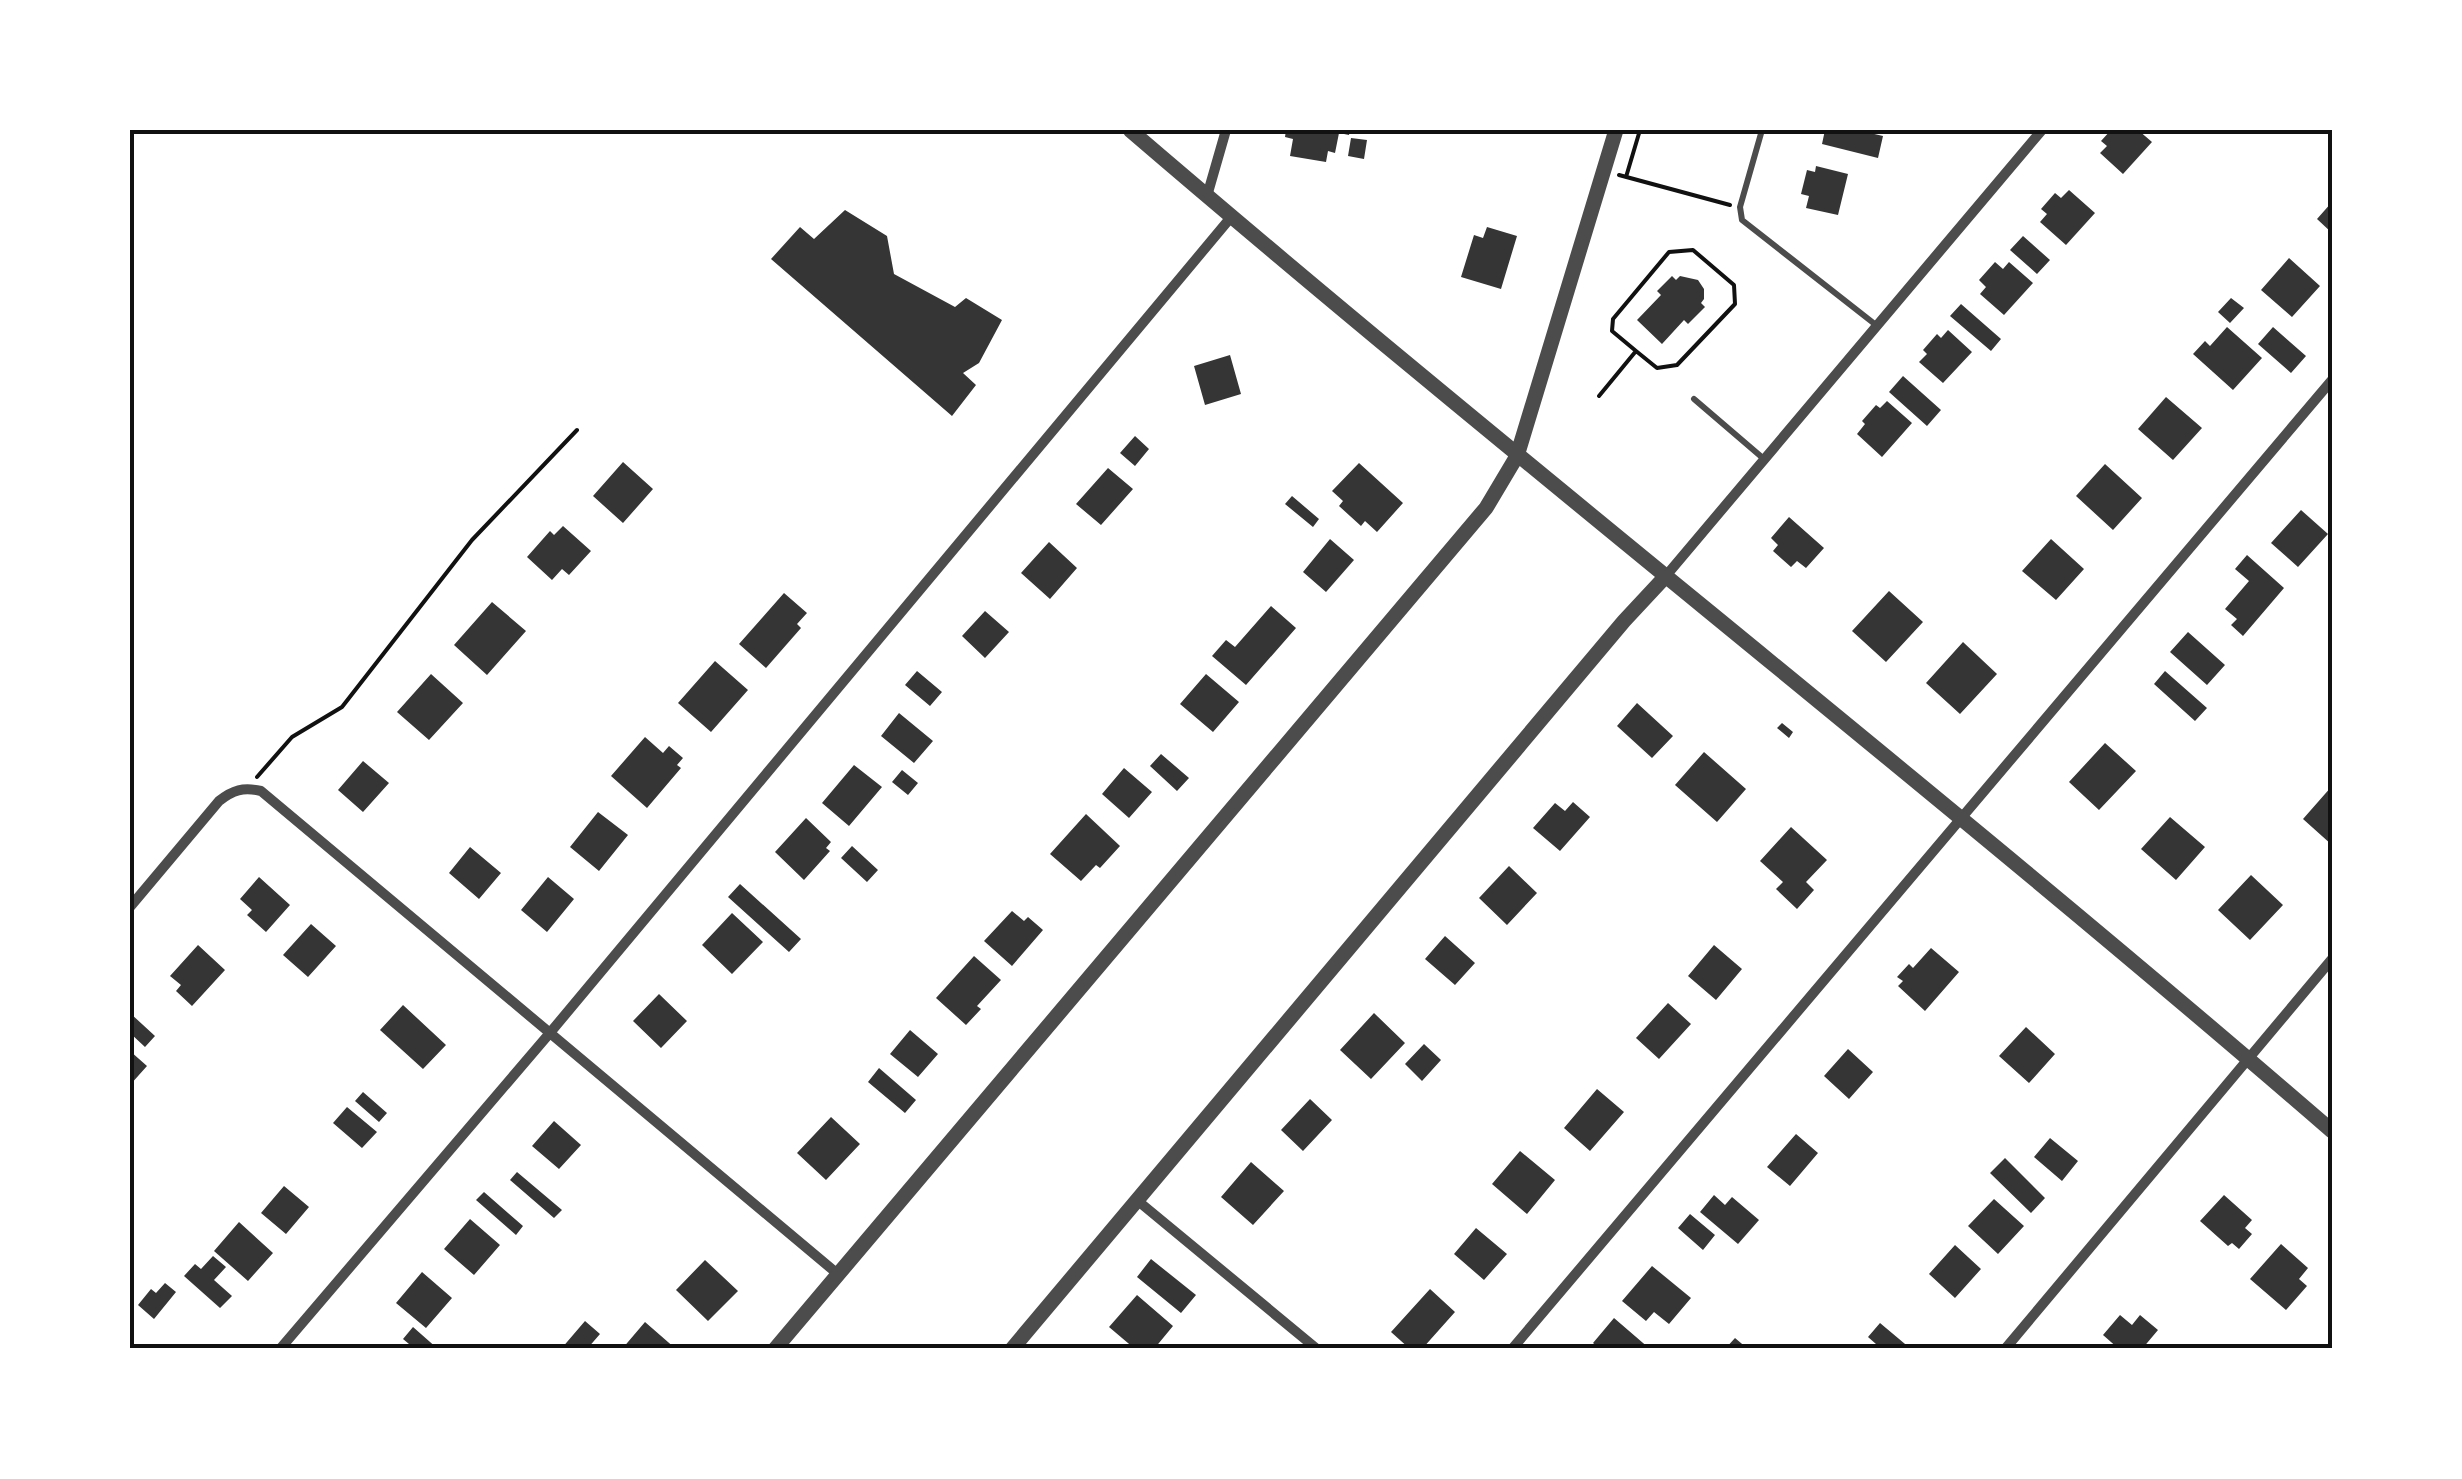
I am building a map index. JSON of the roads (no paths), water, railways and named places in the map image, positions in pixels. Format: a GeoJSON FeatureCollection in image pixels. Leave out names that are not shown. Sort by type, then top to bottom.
{"type":"FeatureCollection","features":[{"type":"Feature","properties":{"kind":"street"},"geometry":{"type":"LineString","coordinates":[[1130,130],[2332,1132]]}},
{"type":"Feature","properties":{"kind":"street"},"geometry":{"type":"LineString","coordinates":[[1207,196],[1226,130]]}},
{"type":"Feature","properties":{"kind":"street"},"geometry":{"type":"LineString","coordinates":[[775,1349],[1486,508],[1517,456],[1616,130]]}},
{"type":"Feature","properties":{"kind":"street"},"geometry":{"type":"LineString","coordinates":[[1012,1349],[1624,620],[1665,577],[2042,130]]}},
{"type":"Feature","properties":{"kind":"street"},"geometry":{"type":"LineString","coordinates":[[280,1349],[549,1034],[1232,216]]}},
{"type":"Feature","properties":{"kind":"street"},"geometry":{"type":"LineString","coordinates":[[1512,1349],[2332,380]]}},
{"type":"Feature","properties":{"kind":"street"},"geometry":{"type":"LineString","coordinates":[[130,907],[219,801],[231,792],[248,788],[260,791],[838,1274]]}},
{"type":"Feature","properties":{"kind":"street"},"geometry":{"type":"LineString","coordinates":[[2005,1349],[2332,960]]}},
{"type":"Feature","properties":{"kind":"street"},"geometry":{"type":"LineString","coordinates":[[1138,1201],[1317,1349]]}},
{"type":"Feature","properties":{"kind":"lane"},"geometry":{"type":"LineString","coordinates":[[1762,130],[1740,207],[1742,220],[1877,326]]}},
{"type":"Feature","properties":{"kind":"lane"},"geometry":{"type":"LineString","coordinates":[[1694,399],[1764,459]]}}]}
